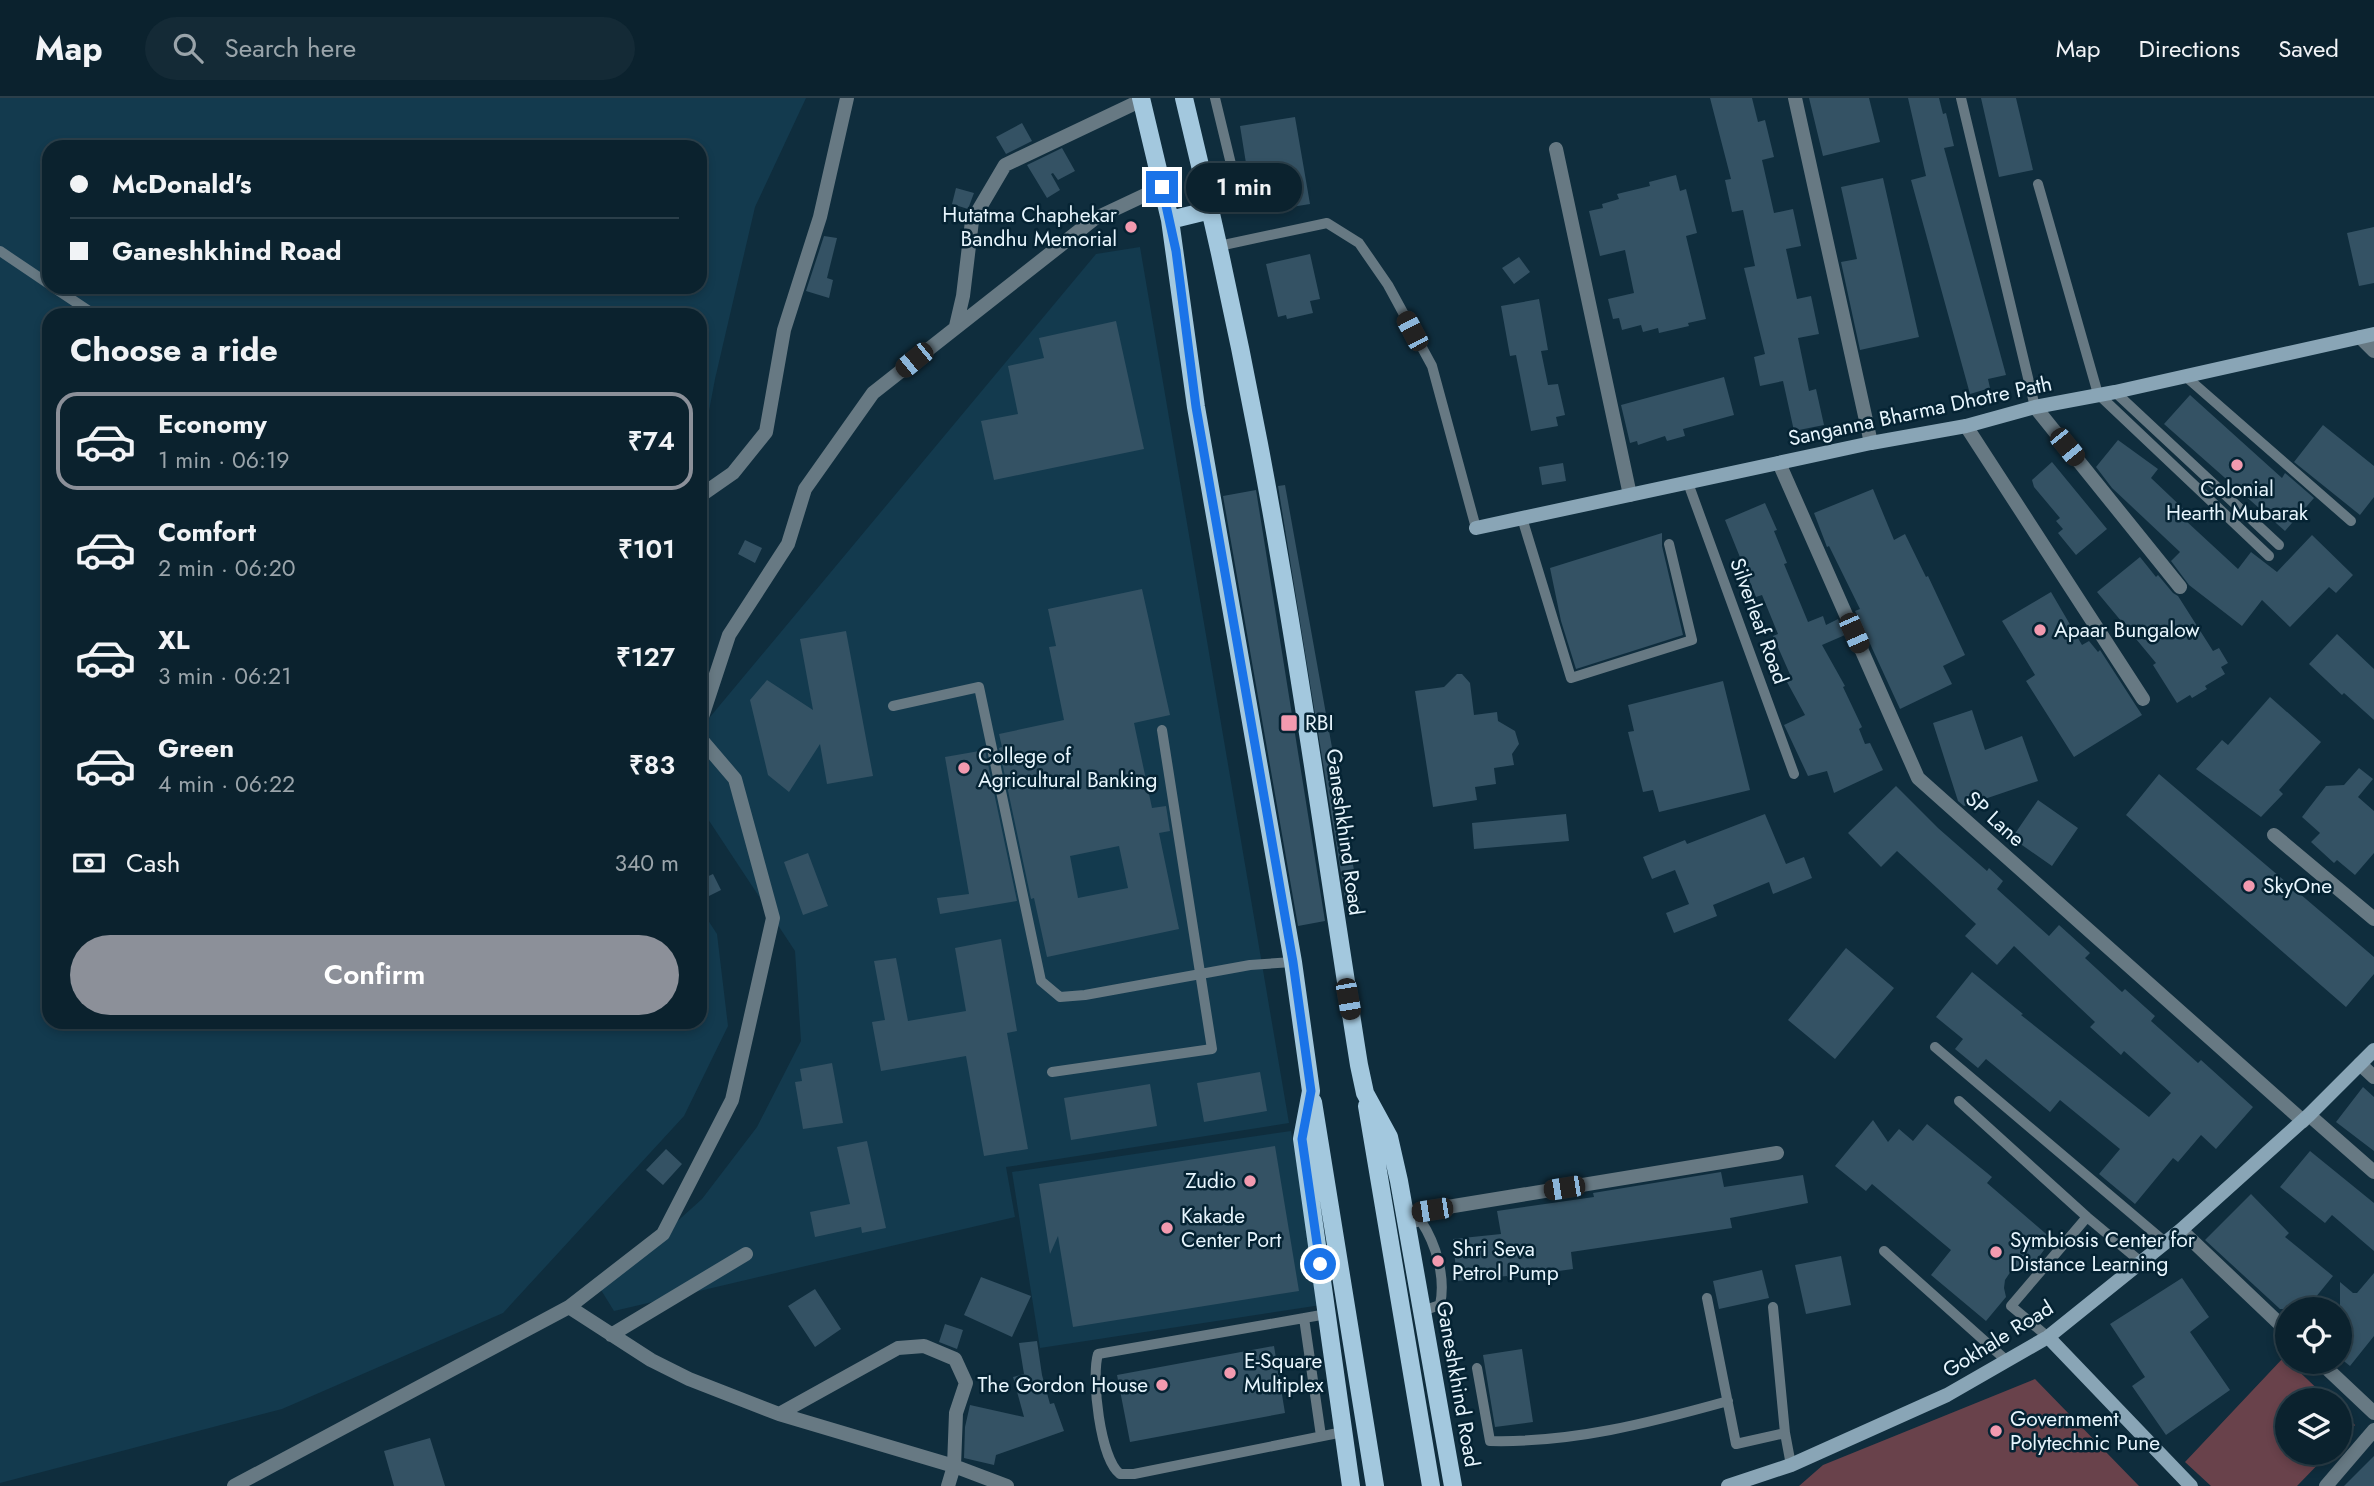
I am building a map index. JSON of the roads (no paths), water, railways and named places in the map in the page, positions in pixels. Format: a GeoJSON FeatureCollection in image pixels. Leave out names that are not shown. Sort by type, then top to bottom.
{"type":"FeatureCollection","features":[{"type":"Feature","properties":{"kind":"main road","name":"Ganeshkhind Road"},"geometry":{"type":"LineString","coordinates":[[1184,98],[1219,246],[1259,446],[1364,1093],[1389,1137],[1453,1486]]}},
{"type":"Feature","properties":{"kind":"main road"},"geometry":{"type":"LineString","coordinates":[[1142,99],[1170,220],[1196,407],[1293,962],[1311,1091],[1375,1486]]}},
{"type":"Feature","properties":{"kind":"main road"},"geometry":{"type":"LineString","coordinates":[[1170,220],[1211,210]]}},
{"type":"Feature","properties":{"kind":"main road"},"geometry":{"type":"LineString","coordinates":[[1311,1091],[1302,1139],[1352,1486]]}},
{"type":"Feature","properties":{"kind":"main road"},"geometry":{"type":"LineString","coordinates":[[1364,1093],[1431,1486]]}},
{"type":"Feature","properties":{"kind":"street"},"geometry":{"type":"LineString","coordinates":[[707,491],[733,473],[766,432],[785,330],[820,217],[847,98]]}},
{"type":"Feature","properties":{"kind":"street"},"geometry":{"type":"LineString","coordinates":[[1795,98],[1871,443]]}},
{"type":"Feature","properties":{"kind":"street"},"geometry":{"type":"LineString","coordinates":[[956,327],[963,296],[972,221],[1005,164],[1142,99]]}},
{"type":"Feature","properties":{"kind":"street"},"geometry":{"type":"LineString","coordinates":[[1556,149],[1630,495]]}},
{"type":"Feature","properties":{"kind":"street"},"geometry":{"type":"LineString","coordinates":[[707,702],[729,635],[788,544],[805,489],[873,393],[1094,219],[1162,187]]}},
{"type":"Feature","properties":{"kind":"street"},"geometry":{"type":"LineString","coordinates":[[2367,336],[2374,351]]}},
{"type":"Feature","properties":{"kind":"street","name":"Sanganna Bharma Dhotre Path"},"geometry":{"type":"LineString","coordinates":[[1476,528],[1871,443],[1966,426],[2035,407],[2367,336]]}},
{"type":"Feature","properties":{"kind":"street"},"geometry":{"type":"LineString","coordinates":[[2035,407],[2180,587]]}},
{"type":"Feature","properties":{"kind":"street"},"geometry":{"type":"LineString","coordinates":[[1966,426],[2143,699]]}},
{"type":"Feature","properties":{"kind":"street","name":"SP Lane"},"geometry":{"type":"LineString","coordinates":[[1779,463],[1918,778],[2306,1118],[2374,1172]]}},
{"type":"Feature","properties":{"kind":"street"},"geometry":{"type":"LineString","coordinates":[[234,1486],[569,1307],[663,1234],[732,1100],[773,918],[735,779],[707,746]]}},
{"type":"Feature","properties":{"kind":"street"},"geometry":{"type":"LineString","coordinates":[[2274,835],[2374,919]]}},
{"type":"Feature","properties":{"kind":"street","name":"Gokhale Road"},"geometry":{"type":"LineString","coordinates":[[1728,1486],[1791,1465],[1947,1395],[2048,1337],[2180,1230],[2306,1118],[2374,1050]]}},
{"type":"Feature","properties":{"kind":"street"},"geometry":{"type":"LineString","coordinates":[[2360,1064],[2374,1077]]}},
{"type":"Feature","properties":{"kind":"street"},"geometry":{"type":"LineString","coordinates":[[1406,1219],[1777,1153]]}},
{"type":"Feature","properties":{"kind":"street"},"geometry":{"type":"LineString","coordinates":[[2180,1230],[2275,1320]]}},
{"type":"Feature","properties":{"kind":"street"},"geometry":{"type":"LineString","coordinates":[[611,1335],[746,1254]]}},
{"type":"Feature","properties":{"kind":"street"},"geometry":{"type":"LineString","coordinates":[[569,1307],[611,1335],[688,1379],[779,1414],[954,1466],[1007,1486]]}},
{"type":"Feature","properties":{"kind":"street"},"geometry":{"type":"LineString","coordinates":[[2048,1337],[2191,1486]]}},
{"type":"Feature","properties":{"kind":"street"},"geometry":{"type":"LineString","coordinates":[[779,1414],[898,1348],[924,1346],[955,1359],[965,1383],[956,1413],[954,1466],[948,1486]]}},
{"type":"Feature","properties":{"kind":"street"},"geometry":{"type":"LineString","coordinates":[[2333,1374],[2374,1413]]}},
{"type":"Feature","properties":{"kind":"street"},"geometry":{"type":"LineString","coordinates":[[2326,1486],[2374,1430]]}},
{"type":"Feature","properties":{"kind":"lane"},"geometry":{"type":"LineString","coordinates":[[1215,98],[1238,193]]}},
{"type":"Feature","properties":{"kind":"lane"},"geometry":{"type":"LineString","coordinates":[[1961,98],[2035,407]]}},
{"type":"Feature","properties":{"kind":"lane"},"geometry":{"type":"LineString","coordinates":[[2038,184],[2098,394],[2269,556]]}},
{"type":"Feature","properties":{"kind":"lane"},"geometry":{"type":"LineString","coordinates":[[1219,246],[1327,223],[1359,243],[1388,285],[1432,366],[1476,528]]}},
{"type":"Feature","properties":{"kind":"lane"},"geometry":{"type":"LineString","coordinates":[[0,251],[42,280]]}},
{"type":"Feature","properties":{"kind":"lane"},"geometry":{"type":"LineString","coordinates":[[63,294],[84,308]]}},
{"type":"Feature","properties":{"kind":"lane"},"geometry":{"type":"LineString","coordinates":[[2184,375],[2351,521]]}},
{"type":"Feature","properties":{"kind":"lane"},"geometry":{"type":"LineString","coordinates":[[2115,392],[2279,545]]}},
{"type":"Feature","properties":{"kind":"lane","name":"Silverleaf Road"},"geometry":{"type":"LineString","coordinates":[[1688,483],[1794,774]]}},
{"type":"Feature","properties":{"kind":"lane"},"geometry":{"type":"LineString","coordinates":[[1522,518],[1571,678],[1692,639],[1669,544]]}},
{"type":"Feature","properties":{"kind":"lane"},"geometry":{"type":"LineString","coordinates":[[894,706],[979,687],[1041,981],[1060,997],[1085,995],[1250,965],[1293,962]]}},
{"type":"Feature","properties":{"kind":"lane"},"geometry":{"type":"LineString","coordinates":[[1052,1072],[1212,1049],[1162,730]]}},
{"type":"Feature","properties":{"kind":"lane"},"geometry":{"type":"LineString","coordinates":[[1935,1047],[2165,1242]]}},
{"type":"Feature","properties":{"kind":"lane"},"geometry":{"type":"LineString","coordinates":[[1959,1101],[2141,1262]]}},
{"type":"Feature","properties":{"kind":"lane"},"geometry":{"type":"LineString","coordinates":[[2048,1337],[2011,1306],[2087,1217]]}},
{"type":"Feature","properties":{"kind":"lane"},"geometry":{"type":"LineString","coordinates":[[1884,1251],[2007,1360]]}},
{"type":"Feature","properties":{"kind":"lane"},"geometry":{"type":"LineString","coordinates":[[1707,1298],[1736,1444],[1785,1433]]}},
{"type":"Feature","properties":{"kind":"lane"},"geometry":{"type":"LineString","coordinates":[[1773,1307],[1785,1433],[1791,1465]]}},
{"type":"Feature","properties":{"kind":"lane"},"geometry":{"type":"LineString","coordinates":[[1327,1314],[1098,1354],[1094,1366],[1098,1408],[1109,1457],[1113,1469],[1120,1474],[1134,1474],[1343,1432]]}},
{"type":"Feature","properties":{"kind":"lane"},"geometry":{"type":"LineString","coordinates":[[1304,1318],[1321,1436]]}},
{"type":"Feature","properties":{"kind":"lane"},"geometry":{"type":"LineString","coordinates":[[1477,1368],[1489,1441],[1525,1442],[1584,1436],[1728,1401]]}},
{"type":"Feature","properties":{"kind":"place","name":"Hutatma Chaphekar Bandhu Memorial"},"geometry":{"type":"Point","coordinates":[1131,227]}},
{"type":"Feature","properties":{"kind":"place","name":"Colonial Hearth Mubarak"},"geometry":{"type":"Point","coordinates":[2237,465]}},
{"type":"Feature","properties":{"kind":"place","name":"Apaar Bungalow"},"geometry":{"type":"Point","coordinates":[2040,630]}},
{"type":"Feature","properties":{"kind":"place","name":"RBI"},"geometry":{"type":"Point","coordinates":[1289,723]}},
{"type":"Feature","properties":{"kind":"place","name":"College of Agricultural Banking"},"geometry":{"type":"Point","coordinates":[964,768]}},
{"type":"Feature","properties":{"kind":"place","name":"SkyOne"},"geometry":{"type":"Point","coordinates":[2249,886]}},
{"type":"Feature","properties":{"kind":"place","name":"Zudio"},"geometry":{"type":"Point","coordinates":[1250,1181]}},
{"type":"Feature","properties":{"kind":"place","name":"Kakade Center Port"},"geometry":{"type":"Point","coordinates":[1167,1228]}},
{"type":"Feature","properties":{"kind":"place","name":"Symbiosis Center for Distance Learning"},"geometry":{"type":"Point","coordinates":[1996,1252]}},
{"type":"Feature","properties":{"kind":"place","name":"Shri Seva Petrol Pump"},"geometry":{"type":"Point","coordinates":[1438,1261]}},
{"type":"Feature","properties":{"kind":"place","name":"E-Square Multiplex"},"geometry":{"type":"Point","coordinates":[1230,1373]}},
{"type":"Feature","properties":{"kind":"place","name":"The Gordon House"},"geometry":{"type":"Point","coordinates":[1162,1385]}},
{"type":"Feature","properties":{"kind":"place","name":"Government Polytechnic Pune"},"geometry":{"type":"Point","coordinates":[1996,1431]}}]}
